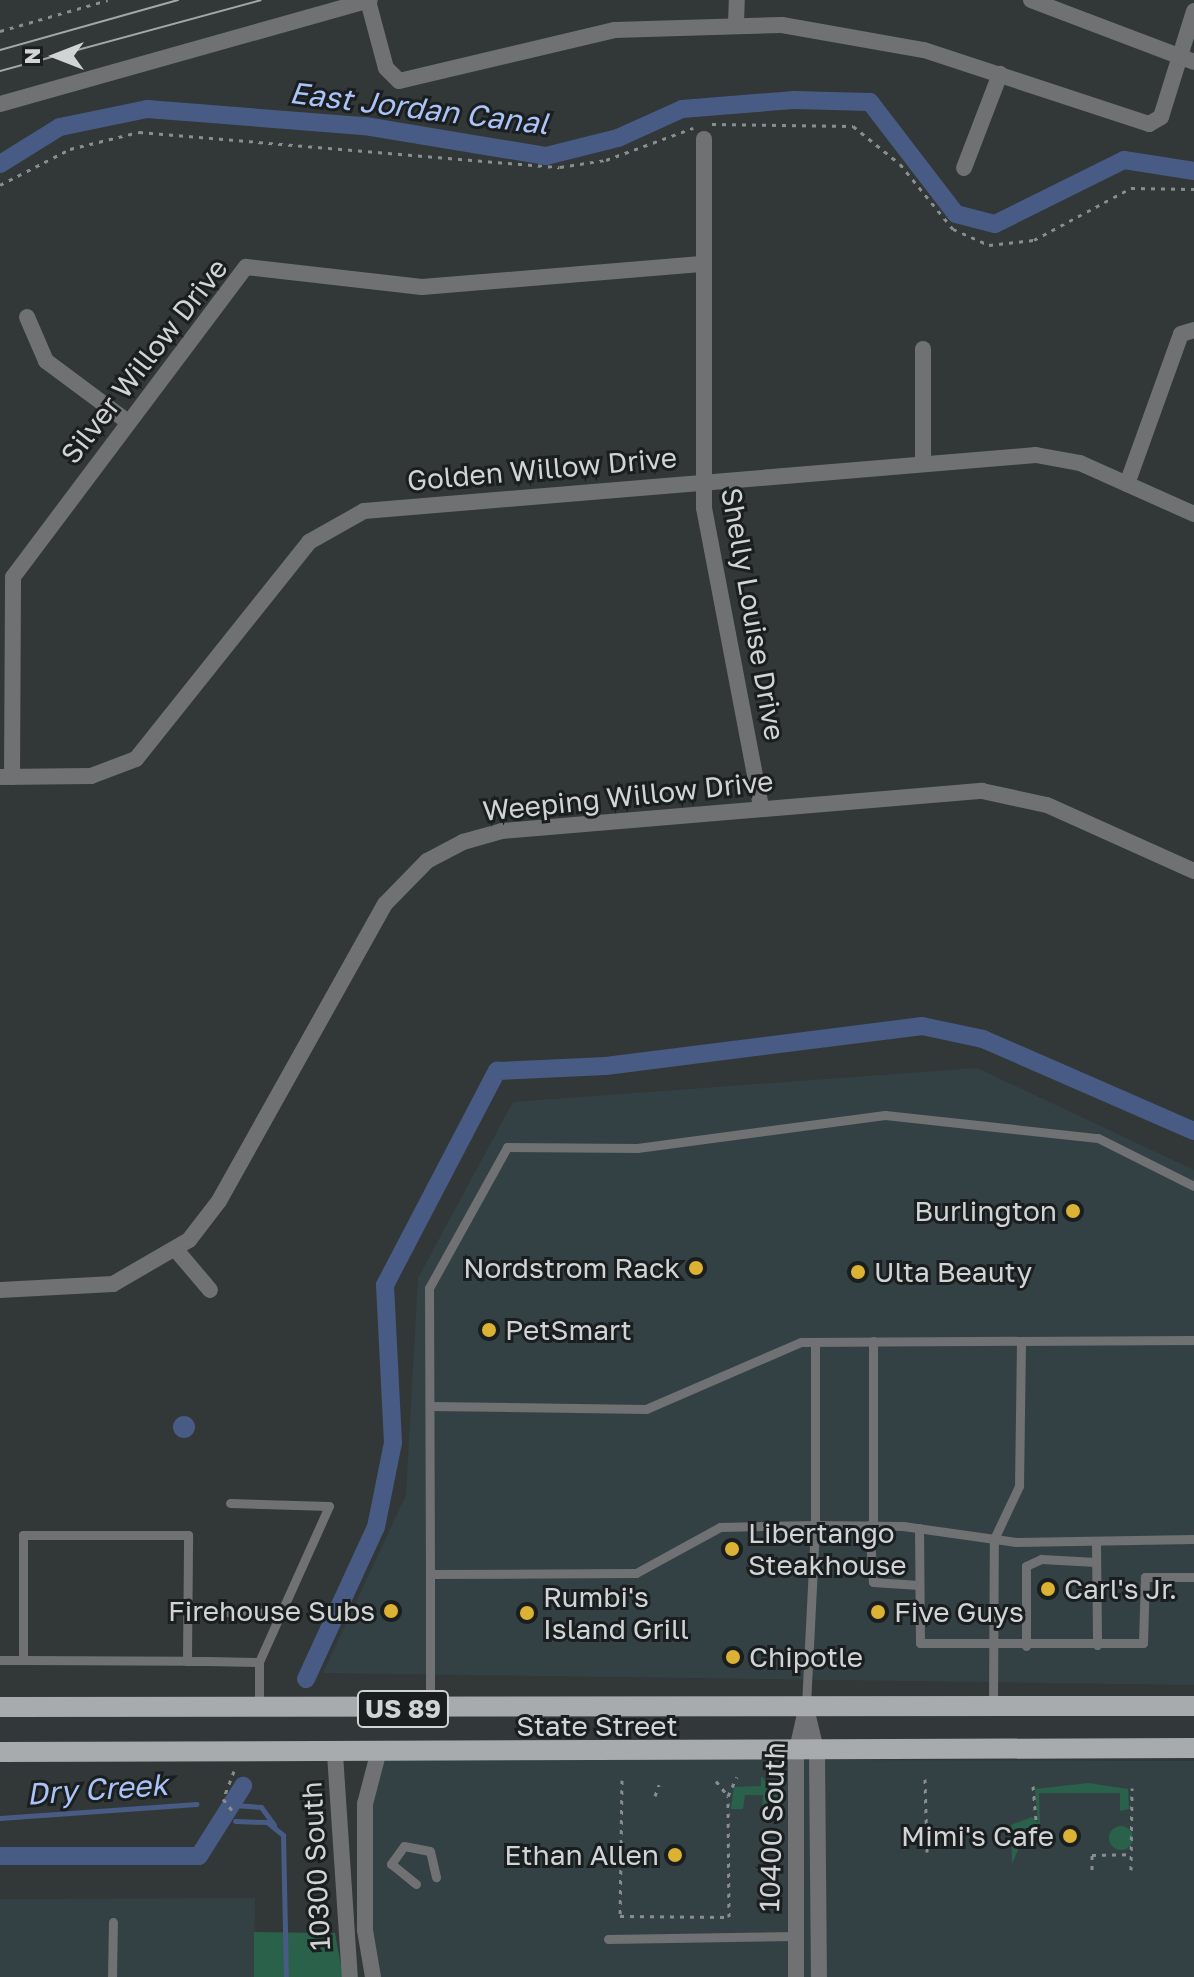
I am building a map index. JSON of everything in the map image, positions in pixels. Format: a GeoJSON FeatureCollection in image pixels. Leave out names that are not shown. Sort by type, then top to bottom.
{"type":"FeatureCollection","features":[{"type":"Feature","properties":{"kind":"main road","name":"State Street"},"geometry":{"type":"LineString","coordinates":[[0,1707],[1194,1706]]}},
{"type":"Feature","properties":{"kind":"main road","name":"State Street"},"geometry":{"type":"LineString","coordinates":[[0,1752],[817,1754],[1194,1748]]}},
{"type":"Feature","properties":{"kind":"street"},"geometry":{"type":"LineString","coordinates":[[0,104],[369,0],[387,72],[404,81],[577,36],[736,23],[855,35],[1000,74],[1128,121],[1157,123],[1188,60],[1194,11]]}},
{"type":"Feature","properties":{"kind":"street"},"geometry":{"type":"LineString","coordinates":[[736,23],[737,0]]}},
{"type":"Feature","properties":{"kind":"street"},"geometry":{"type":"LineString","coordinates":[[1031,0],[1188,60]]}},
{"type":"Feature","properties":{"kind":"street"},"geometry":{"type":"LineString","coordinates":[[964,168],[1000,74]]}},
{"type":"Feature","properties":{"kind":"street","name":"Shelly Louise Drive"},"geometry":{"type":"LineString","coordinates":[[704,139],[704,481],[708,541],[761,808]]}},
{"type":"Feature","properties":{"kind":"street","name":"Silver Willow Drive"},"geometry":{"type":"LineString","coordinates":[[6,777],[13,577],[246,267],[422,287],[704,264]]}},
{"type":"Feature","properties":{"kind":"street"},"geometry":{"type":"LineString","coordinates":[[27,317],[46,361],[128,422]]}},
{"type":"Feature","properties":{"kind":"street"},"geometry":{"type":"LineString","coordinates":[[1127,484],[1181,334],[1194,330]]}},
{"type":"Feature","properties":{"kind":"street"},"geometry":{"type":"LineString","coordinates":[[923,349],[923,464]]}},
{"type":"Feature","properties":{"kind":"street","name":"Golden Willow Drive"},"geometry":{"type":"LineString","coordinates":[[6,777],[99,774],[149,750],[299,554],[349,516],[704,481],[1051,456],[1127,484],[1194,514]]}},
{"type":"Feature","properties":{"kind":"street","name":"Weeping Willow Drive"},"geometry":{"type":"LineString","coordinates":[[0,1290],[113,1284],[177,1251],[219,1201],[374,921],[427,861],[502,831],[761,808],[999,793],[1047,805],[1194,871]]}},
{"type":"Feature","properties":{"kind":"street"},"geometry":{"type":"LineString","coordinates":[[177,1251],[210,1290]]}},
{"type":"Feature","properties":{"kind":"street","name":"10400 South"},"geometry":{"type":"LineString","coordinates":[[806,1708],[817,1754],[819,1977]]}},
{"type":"Feature","properties":{"kind":"street","name":"10400 South"},"geometry":{"type":"LineString","coordinates":[[796,1977],[796,1754],[806,1708]]}},
{"type":"Feature","properties":{"kind":"street","name":"10300 South"},"geometry":{"type":"LineString","coordinates":[[335,1754],[350,1977]]}},
{"type":"Feature","properties":{"kind":"street","name":"10300 South"},"geometry":{"type":"LineString","coordinates":[[373,1977],[365,1804],[378,1754]]}},
{"type":"Feature","properties":{"kind":"lane"},"geometry":{"type":"LineString","coordinates":[[430,1709],[429,1288],[507,1147],[637,1148],[885,1115],[1098,1138],[1194,1186]]}},
{"type":"Feature","properties":{"kind":"lane"},"geometry":{"type":"LineString","coordinates":[[430,1406],[646,1409],[815,1342],[1194,1340]]}},
{"type":"Feature","properties":{"kind":"lane"},"geometry":{"type":"LineString","coordinates":[[873,1341],[873,1582],[919,1585]]}},
{"type":"Feature","properties":{"kind":"lane"},"geometry":{"type":"LineString","coordinates":[[993,1706],[994,1539],[1019,1486],[1021,1341]]}},
{"type":"Feature","properties":{"kind":"lane"},"geometry":{"type":"LineString","coordinates":[[806,1708],[815,1525],[815,1342]]}},
{"type":"Feature","properties":{"kind":"lane"},"geometry":{"type":"LineString","coordinates":[[230,1503],[329,1506],[285,1613],[259,1662],[259,1708]]}},
{"type":"Feature","properties":{"kind":"lane"},"geometry":{"type":"LineString","coordinates":[[430,1574],[636,1573],[720,1527],[871,1525],[919,1528],[994,1539],[1096,1542],[1194,1539]]}},
{"type":"Feature","properties":{"kind":"lane"},"geometry":{"type":"LineString","coordinates":[[919,1528],[920,1643],[993,1647],[1143,1643],[1145,1577],[1194,1577]]}},
{"type":"Feature","properties":{"kind":"lane"},"geometry":{"type":"LineString","coordinates":[[23,1660],[23,1535],[188,1535],[187,1661]]}},
{"type":"Feature","properties":{"kind":"lane"},"geometry":{"type":"LineString","coordinates":[[1096,1542],[1097,1645]]}},
{"type":"Feature","properties":{"kind":"lane"},"geometry":{"type":"LineString","coordinates":[[1026,1646],[1026,1566],[1041,1559],[1096,1562]]}},
{"type":"Feature","properties":{"kind":"lane"},"geometry":{"type":"LineString","coordinates":[[207,1612],[285,1613]]}},
{"type":"Feature","properties":{"kind":"lane"},"geometry":{"type":"LineString","coordinates":[[0,1660],[259,1662]]}},
{"type":"Feature","properties":{"kind":"lane"},"geometry":{"type":"LineString","coordinates":[[416,1884],[391,1864],[404,1846],[430,1851],[436,1877]]}},
{"type":"Feature","properties":{"kind":"lane"},"geometry":{"type":"LineString","coordinates":[[112,1977],[113,1922]]}},
{"type":"Feature","properties":{"kind":"lane"},"geometry":{"type":"LineString","coordinates":[[608,1939],[795,1936]]}},
{"type":"Feature","properties":{"kind":"path"},"geometry":{"type":"LineString","coordinates":[[0,31],[108,0]]}},
{"type":"Feature","properties":{"kind":"path"},"geometry":{"type":"LineString","coordinates":[[0,185],[70,149],[139,132],[560,167],[606,160],[697,126],[813,121],[841,123],[873,138],[953,229],[989,245],[1034,240],[1117,191],[1194,189]]}},
{"type":"Feature","properties":{"kind":"path"},"geometry":{"type":"LineString","coordinates":[[234,1771],[225,1809],[235,1814]]}},
{"type":"Feature","properties":{"kind":"path"},"geometry":{"type":"LineString","coordinates":[[622,1780],[620,1916],[729,1917],[728,1796],[737,1777]]}},
{"type":"Feature","properties":{"kind":"path"},"geometry":{"type":"LineString","coordinates":[[925,1779],[927,1852]]}},
{"type":"Feature","properties":{"kind":"path"},"geometry":{"type":"LineString","coordinates":[[716,1781],[728,1796]]}},
{"type":"Feature","properties":{"kind":"path"},"geometry":{"type":"LineString","coordinates":[[655,1796],[659,1785]]}},
{"type":"Feature","properties":{"kind":"path"},"geometry":{"type":"LineString","coordinates":[[1033,1786],[1036,1824]]}},
{"type":"Feature","properties":{"kind":"path"},"geometry":{"type":"LineString","coordinates":[[1131,1870],[1132,1788]]}},
{"type":"Feature","properties":{"kind":"path"},"geometry":{"type":"LineString","coordinates":[[1092,1870],[1092,1855],[1131,1854]]}},
{"type":"Feature","properties":{"kind":"shaded area"},"geometry":{"type":"Polygon","coordinates":[[[977,1068],[1194,1170],[1194,1685],[323,1673],[406,1495],[418,1278],[513,1102],[977,1068]]]}},
{"type":"Feature","properties":{"kind":"shaded area"},"geometry":{"type":"Polygon","coordinates":[[[373,1759],[1194,1761],[1194,1977],[370,1977],[373,1759]]]}},
{"type":"Feature","properties":{"kind":"shaded area"},"geometry":{"type":"Polygon","coordinates":[[[255,1898],[254,1977],[0,1977],[0,1899],[255,1898]]]}},
{"type":"Feature","properties":{"kind":"green space"},"geometry":{"type":"Polygon","coordinates":[[[761,1776],[771,1787],[782,1780],[777,1810],[762,1810],[763,1795],[745,1795],[743,1809],[731,1809],[734,1787],[761,1786],[761,1776]]]}},
{"type":"Feature","properties":{"kind":"green space"},"geometry":{"type":"Polygon","coordinates":[[[1088,1783],[1128,1789],[1129,1809],[1120,1811],[1120,1793],[1039,1793],[1040,1826],[1028,1827],[1012,1864],[1011,1825],[1032,1817],[1038,1823],[1035,1789],[1088,1783]]]}},
{"type":"Feature","properties":{"kind":"green space"},"geometry":{"type":"Polygon","coordinates":[[[1121,1826],[1129,1830],[1133,1838],[1129,1846],[1121,1850],[1113,1846],[1109,1838],[1113,1830],[1121,1826]]]}},
{"type":"Feature","properties":{"kind":"green space"},"geometry":{"type":"Polygon","coordinates":[[[254,1932],[335,1933],[343,1977],[254,1977],[254,1932]]]}},
{"type":"Feature","properties":{"kind":"water"},"geometry":{"type":"Polygon","coordinates":[[[184,1416],[192,1419],[195,1427],[192,1435],[184,1438],[176,1435],[173,1427],[176,1419],[184,1416]]]}},
{"type":"Feature","properties":{"kind":"waterway","name":"East Jordan Canal"},"geometry":{"type":"LineString","coordinates":[[0,164],[60,127],[147,109],[365,126],[546,156],[618,138],[682,109],[793,100],[870,102],[956,214],[995,224],[1124,160],[1194,171]]}},
{"type":"Feature","properties":{"kind":"waterway"},"geometry":{"type":"LineString","coordinates":[[306,1679],[376,1527],[393,1443],[385,1285],[497,1071],[606,1066],[922,1026],[983,1039],[1194,1131]]}},
{"type":"Feature","properties":{"kind":"waterway"},"geometry":{"type":"LineString","coordinates":[[0,1856],[199,1856],[243,1786]]}},
{"type":"Feature","properties":{"kind":"waterway","name":"Dry Creek"},"geometry":{"type":"LineString","coordinates":[[0,1818],[197,1804]]}},
{"type":"Feature","properties":{"kind":"waterway"},"geometry":{"type":"LineString","coordinates":[[233,1805],[261,1807],[274,1825]]}},
{"type":"Feature","properties":{"kind":"waterway","name":"Dry Creek"},"geometry":{"type":"LineString","coordinates":[[235,1821],[267,1822],[283,1835],[286,1977]]}},
{"type":"Feature","properties":{"kind":"tram line"},"geometry":{"type":"LineString","coordinates":[[0,50],[178,0]]}},
{"type":"Feature","properties":{"kind":"tram line"},"geometry":{"type":"LineString","coordinates":[[0,71],[261,0]]}},
{"type":"Feature","properties":{"kind":"place","name":"Burlington"},"geometry":{"type":"Point","coordinates":[1073,1211]}},
{"type":"Feature","properties":{"kind":"place","name":"Nordstrom Rack"},"geometry":{"type":"Point","coordinates":[696,1268]}},
{"type":"Feature","properties":{"kind":"place","name":"Ulta Beauty"},"geometry":{"type":"Point","coordinates":[858,1272]}},
{"type":"Feature","properties":{"kind":"place","name":"PetSmart"},"geometry":{"type":"Point","coordinates":[489,1330]}},
{"type":"Feature","properties":{"kind":"place","name":"Libertango Steakhouse"},"geometry":{"type":"Point","coordinates":[732,1549]}},
{"type":"Feature","properties":{"kind":"place","name":"Carl's Jr."},"geometry":{"type":"Point","coordinates":[1048,1589]}},
{"type":"Feature","properties":{"kind":"place","name":"Firehouse Subs"},"geometry":{"type":"Point","coordinates":[391,1611]}},
{"type":"Feature","properties":{"kind":"place","name":"Five Guys"},"geometry":{"type":"Point","coordinates":[878,1612]}},
{"type":"Feature","properties":{"kind":"place","name":"Rumbi's Island Grill"},"geometry":{"type":"Point","coordinates":[527,1613]}},
{"type":"Feature","properties":{"kind":"place","name":"Chipotle"},"geometry":{"type":"Point","coordinates":[733,1657]}},
{"type":"Feature","properties":{"kind":"place","name":"Mimi's Cafe"},"geometry":{"type":"Point","coordinates":[1070,1836]}},
{"type":"Feature","properties":{"kind":"place","name":"Ethan Allen"},"geometry":{"type":"Point","coordinates":[675,1855]}}]}
